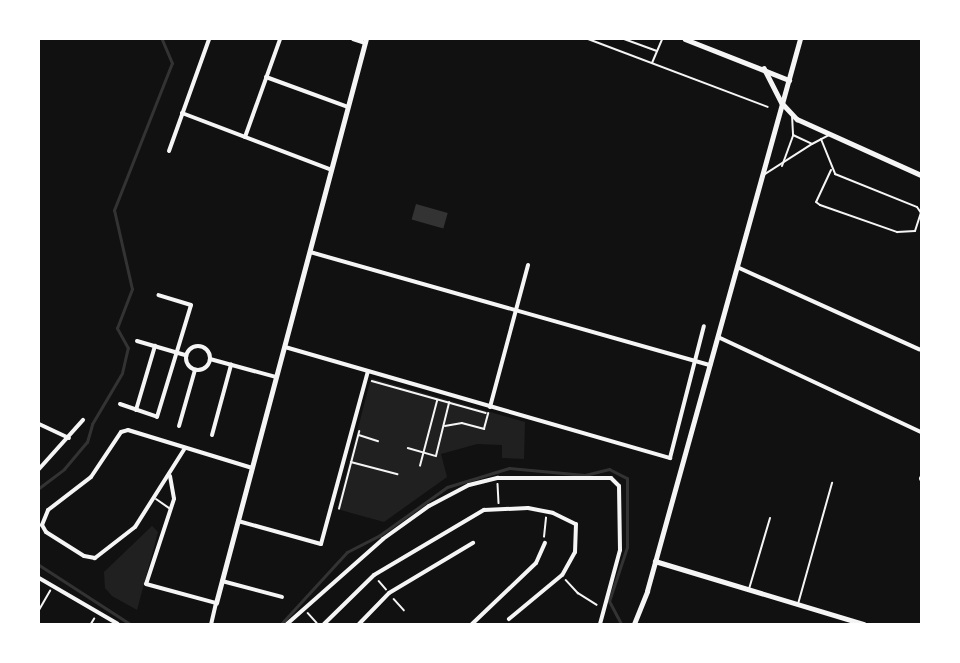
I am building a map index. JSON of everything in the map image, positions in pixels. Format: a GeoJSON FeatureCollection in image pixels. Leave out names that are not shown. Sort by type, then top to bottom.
{"type":"FeatureCollection","features":[{"type":"Feature","properties":{"kind":"street"},"geometry":{"type":"LineString","coordinates":[[169,151],[209,39]]}},
{"type":"Feature","properties":{"kind":"street"},"geometry":{"type":"LineString","coordinates":[[245,137],[280,39]]}},
{"type":"Feature","properties":{"kind":"street"},"geometry":{"type":"LineString","coordinates":[[211,624],[366,41],[353,39]]}},
{"type":"Feature","properties":{"kind":"street"},"geometry":{"type":"LineString","coordinates":[[685,39],[764,68],[789,80]]}},
{"type":"Feature","properties":{"kind":"street"},"geometry":{"type":"LineString","coordinates":[[634,624],[655,561],[800,39]]}},
{"type":"Feature","properties":{"kind":"street"},"geometry":{"type":"LineString","coordinates":[[764,68],[782,103],[792,115],[921,175]]}},
{"type":"Feature","properties":{"kind":"street"},"geometry":{"type":"LineString","coordinates":[[266,77],[348,107]]}},
{"type":"Feature","properties":{"kind":"street"},"geometry":{"type":"LineString","coordinates":[[182,113],[332,170]]}},
{"type":"Feature","properties":{"kind":"street"},"geometry":{"type":"LineString","coordinates":[[310,252],[710,365]]}},
{"type":"Feature","properties":{"kind":"street"},"geometry":{"type":"LineString","coordinates":[[490,407],[514,310],[528,265]]}},
{"type":"Feature","properties":{"kind":"street"},"geometry":{"type":"LineString","coordinates":[[737,267],[919,349]]}},
{"type":"Feature","properties":{"kind":"street"},"geometry":{"type":"LineString","coordinates":[[120,404],[157,417],[191,305],[158,295]]}},
{"type":"Feature","properties":{"kind":"street"},"geometry":{"type":"LineString","coordinates":[[285,347],[670,458],[704,326]]}},
{"type":"Feature","properties":{"kind":"street"},"geometry":{"type":"LineString","coordinates":[[718,337],[921,432]]}},
{"type":"Feature","properties":{"kind":"street"},"geometry":{"type":"LineString","coordinates":[[137,341],[185,355]]}},
{"type":"Feature","properties":{"kind":"street"},"geometry":{"type":"LineString","coordinates":[[198,345],[208,351],[210,359],[203,369],[195,370],[186,363],[185,355],[198,345]]}},
{"type":"Feature","properties":{"kind":"street"},"geometry":{"type":"LineString","coordinates":[[136,410],[155,346]]}},
{"type":"Feature","properties":{"kind":"street"},"geometry":{"type":"LineString","coordinates":[[210,359],[276,377]]}},
{"type":"Feature","properties":{"kind":"street"},"geometry":{"type":"LineString","coordinates":[[212,435],[231,365]]}},
{"type":"Feature","properties":{"kind":"street"},"geometry":{"type":"LineString","coordinates":[[179,426],[195,370]]}},
{"type":"Feature","properties":{"kind":"street"},"geometry":{"type":"LineString","coordinates":[[238,521],[321,544],[369,371]]}},
{"type":"Feature","properties":{"kind":"street"},"geometry":{"type":"LineString","coordinates":[[39,469],[83,420]]}},
{"type":"Feature","properties":{"kind":"street"},"geometry":{"type":"LineString","coordinates":[[39,424],[69,438]]}},
{"type":"Feature","properties":{"kind":"street"},"geometry":{"type":"LineString","coordinates":[[185,448],[156,499],[135,527],[95,558],[84,556],[46,532],[42,525],[48,510],[91,477],[122,432],[185,448],[252,468]]}},
{"type":"Feature","properties":{"kind":"street"},"geometry":{"type":"LineString","coordinates":[[170,476],[174,499],[169,508],[146,584],[216,603]]}},
{"type":"Feature","properties":{"kind":"street"},"geometry":{"type":"LineString","coordinates":[[287,624],[383,539],[429,507],[469,485],[498,478],[617,480],[620,550],[600,624]]}},
{"type":"Feature","properties":{"kind":"street"},"geometry":{"type":"LineString","coordinates":[[324,624],[374,575],[465,518],[499,507],[546,512],[576,524],[575,552],[562,575],[509,619]]}},
{"type":"Feature","properties":{"kind":"street"},"geometry":{"type":"LineString","coordinates":[[359,624],[390,593],[473,543]]}},
{"type":"Feature","properties":{"kind":"street"},"geometry":{"type":"LineString","coordinates":[[472,624],[536,563],[545,543]]}},
{"type":"Feature","properties":{"kind":"street"},"geometry":{"type":"LineString","coordinates":[[655,561],[864,624]]}},
{"type":"Feature","properties":{"kind":"street"},"geometry":{"type":"LineString","coordinates":[[39,578],[118,624]]}},
{"type":"Feature","properties":{"kind":"street"},"geometry":{"type":"LineString","coordinates":[[222,581],[282,597]]}},
{"type":"Feature","properties":{"kind":"lane"},"geometry":{"type":"LineString","coordinates":[[588,39],[768,107]]}},
{"type":"Feature","properties":{"kind":"lane"},"geometry":{"type":"LineString","coordinates":[[624,39],[657,51]]}},
{"type":"Feature","properties":{"kind":"lane"},"geometry":{"type":"LineString","coordinates":[[651,63],[662,39]]}},
{"type":"Feature","properties":{"kind":"lane"},"geometry":{"type":"LineString","coordinates":[[782,166],[793,135],[792,115]]}},
{"type":"Feature","properties":{"kind":"lane"},"geometry":{"type":"LineString","coordinates":[[762,176],[782,166],[812,144],[831,134]]}},
{"type":"Feature","properties":{"kind":"lane"},"geometry":{"type":"LineString","coordinates":[[793,135],[812,144]]}},
{"type":"Feature","properties":{"kind":"lane"},"geometry":{"type":"LineString","coordinates":[[821,139],[831,170],[816,202],[897,232],[915,231],[921,210],[831,170]]}},
{"type":"Feature","properties":{"kind":"lane"},"geometry":{"type":"LineString","coordinates":[[798,604],[832,483]]}},
{"type":"Feature","properties":{"kind":"lane"},"geometry":{"type":"LineString","coordinates":[[156,499],[169,508]]}},
{"type":"Feature","properties":{"kind":"lane"},"geometry":{"type":"LineString","coordinates":[[748,590],[770,518]]}},
{"type":"Feature","properties":{"kind":"path"},"geometry":{"type":"LineString","coordinates":[[372,381],[498,416]]}},
{"type":"Feature","properties":{"kind":"path"},"geometry":{"type":"LineString","coordinates":[[420,465],[437,400]]}},
{"type":"Feature","properties":{"kind":"path"},"geometry":{"type":"LineString","coordinates":[[408,448],[436,456],[449,403]]}},
{"type":"Feature","properties":{"kind":"path"},"geometry":{"type":"LineString","coordinates":[[443,427],[462,423],[484,429],[489,414]]}},
{"type":"Feature","properties":{"kind":"path"},"geometry":{"type":"LineString","coordinates":[[358,435],[378,441]]}},
{"type":"Feature","properties":{"kind":"path"},"geometry":{"type":"LineString","coordinates":[[351,462],[397,474]]}},
{"type":"Feature","properties":{"kind":"path"},"geometry":{"type":"LineString","coordinates":[[498,478],[499,507]]}},
{"type":"Feature","properties":{"kind":"path"},"geometry":{"type":"LineString","coordinates":[[545,543],[546,512]]}},
{"type":"Feature","properties":{"kind":"path"},"geometry":{"type":"LineString","coordinates":[[374,575],[404,610]]}},
{"type":"Feature","properties":{"kind":"path"},"geometry":{"type":"LineString","coordinates":[[562,575],[578,593],[603,608]]}},
{"type":"Feature","properties":{"kind":"path"},"geometry":{"type":"LineString","coordinates":[[39,610],[54,585]]}},
{"type":"Feature","properties":{"kind":"path"},"geometry":{"type":"LineString","coordinates":[[304,608],[318,624]]}},
{"type":"Feature","properties":{"kind":"shaded area"},"geometry":{"type":"Polygon","coordinates":[[[416,204],[448,213],[443,228],[412,219],[416,204]]]}},
{"type":"Feature","properties":{"kind":"shaded area"},"geometry":{"type":"Polygon","coordinates":[[[371,378],[525,422],[524,459],[502,458],[502,445],[477,444],[441,454],[447,477],[384,522],[337,509],[371,378]]]}},
{"type":"Feature","properties":{"kind":"shaded area"},"geometry":{"type":"Polygon","coordinates":[[[152,526],[158,532],[137,610],[112,596],[105,588],[104,572],[152,526]]]}},
{"type":"Feature","properties":{"kind":"waterway"},"geometry":{"type":"LineString","coordinates":[[39,488],[64,469],[87,442],[92,424],[122,373],[128,348],[117,328],[132,289],[114,210],[172,63],[162,39]]}},
{"type":"Feature","properties":{"kind":"waterway"},"geometry":{"type":"LineString","coordinates":[[281,624],[347,552],[380,535],[447,487],[509,468],[585,475],[609,469],[627,478],[627,547],[609,601],[621,624]]}},
{"type":"Feature","properties":{"kind":"waterway"},"geometry":{"type":"LineString","coordinates":[[39,565],[130,624]]}}]}
